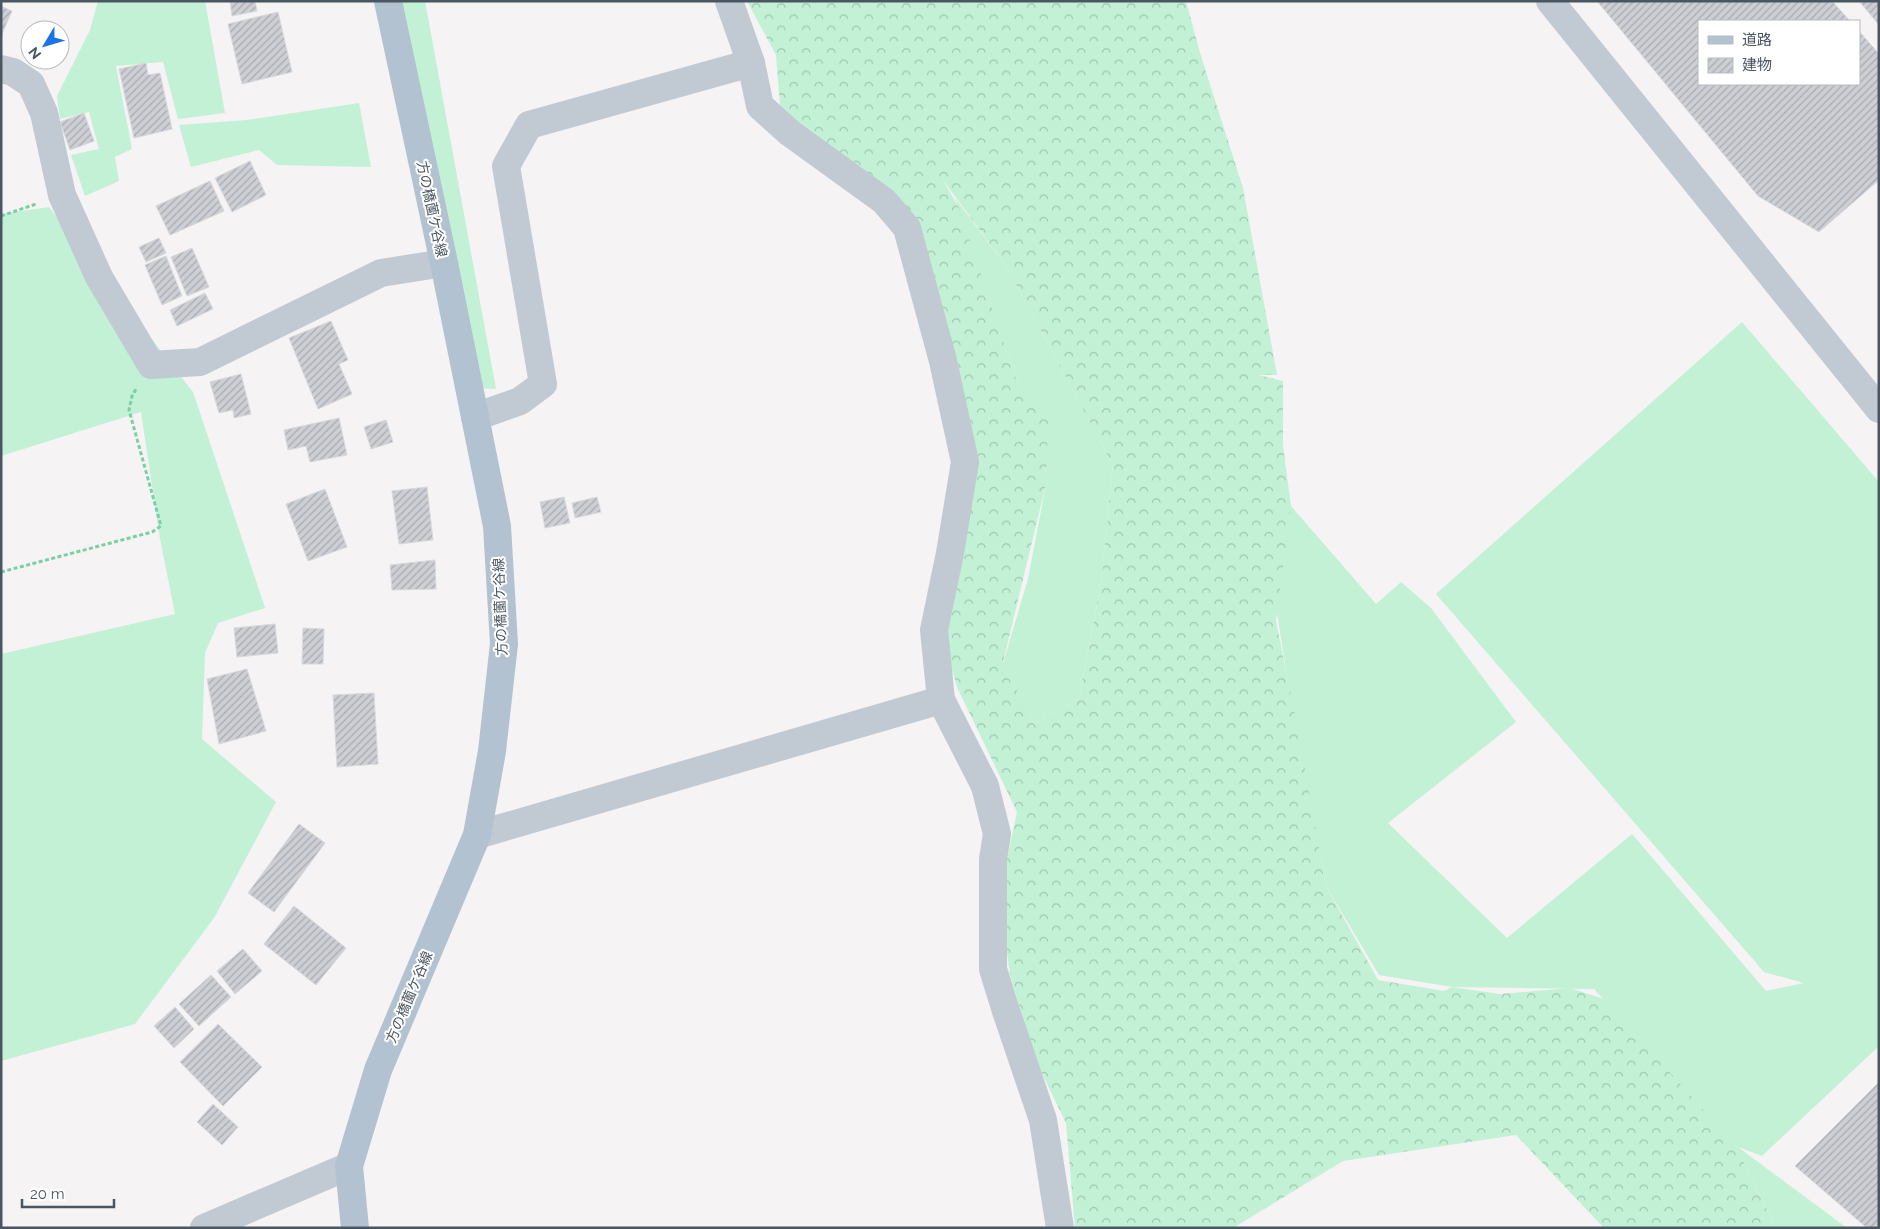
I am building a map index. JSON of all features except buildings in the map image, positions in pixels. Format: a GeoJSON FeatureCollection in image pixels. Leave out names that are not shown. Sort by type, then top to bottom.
{"type":"FeatureCollection","features":[{"type":"Feature","properties":{"kind":"main road","name":"方の橋薗ケ谷線"},"geometry":{"type":"LineString","coordinates":[[355,1228],[349,1166],[378,1070],[477,835],[492,751],[504,644],[497,526],[444,263],[388,1]]}},
{"type":"Feature","properties":{"kind":"street"},"geometry":{"type":"LineString","coordinates":[[729,1],[751,63],[760,106],[790,133],[884,201],[907,228],[943,361],[965,462],[950,554],[934,630],[941,700],[985,786],[997,834],[993,859],[993,969],[1043,1120],[1060,1228]]}},
{"type":"Feature","properties":{"kind":"street"},"geometry":{"type":"LineString","coordinates":[[1550,1],[1879,409]]}},
{"type":"Feature","properties":{"kind":"street"},"geometry":{"type":"LineString","coordinates":[[475,417],[520,401],[543,384],[506,166],[529,125],[751,63]]}},
{"type":"Feature","properties":{"kind":"street"},"geometry":{"type":"LineString","coordinates":[[1,69],[13,72],[31,84],[44,113],[62,195],[99,278],[151,365],[200,362],[381,273],[444,263]]}},
{"type":"Feature","properties":{"kind":"street"},"geometry":{"type":"LineString","coordinates":[[1,82],[31,84]]}},
{"type":"Feature","properties":{"kind":"street"},"geometry":{"type":"LineString","coordinates":[[477,835],[941,700]]}},
{"type":"Feature","properties":{"kind":"street"},"geometry":{"type":"LineString","coordinates":[[204,1228],[349,1166]]}},
{"type":"Feature","properties":{"kind":"path"},"geometry":{"type":"LineString","coordinates":[[1,572],[152,532],[160,526],[129,410],[132,396],[151,365]]}},
{"type":"Feature","properties":{"kind":"green space"},"geometry":{"type":"Polygon","coordinates":[[[98,1],[205,1],[225,113],[178,119],[163,62],[116,66],[132,149],[115,157],[119,181],[85,196],[71,155],[99,149],[89,112],[60,119],[57,96],[90,30],[98,1]]]}},
{"type":"Feature","properties":{"kind":"green space"},"geometry":{"type":"Polygon","coordinates":[[[400,1],[425,1],[496,389],[479,388],[400,1]]]}},
{"type":"Feature","properties":{"kind":"green space"},"geometry":{"type":"Polygon","coordinates":[[[747,1],[1186,1],[1200,53],[1243,188],[1277,375],[1259,375],[1283,381],[1283,446],[1291,506],[1276,621],[1326,886],[1378,980],[1444,991],[1452,987],[1500,994],[1570,988],[1604,999],[1736,1146],[1776,1228],[1604,1228],[1516,1135],[1343,1161],[1233,1228],[1075,1228],[1066,1123],[1034,1057],[1010,974],[999,896],[1017,812],[957,687],[942,634],[964,494],[907,228],[781,118],[776,55],[747,1]],[[943,180],[959,208],[1018,385],[1048,421],[1046,484],[1003,662],[1034,724],[1079,698],[1101,584],[1113,465],[1006,266],[943,180]]]}},
{"type":"Feature","properties":{"kind":"green space"},"geometry":{"type":"Polygon","coordinates":[[[359,103],[371,167],[277,165],[259,150],[191,167],[179,125],[247,120],[359,103]]]}},
{"type":"Feature","properties":{"kind":"green space"},"geometry":{"type":"Polygon","coordinates":[[[955,198],[1006,266],[1113,465],[1101,584],[1079,698],[1034,724],[1003,663],[1028,579],[1046,484],[1047,426],[1018,385],[955,198]]]}},
{"type":"Feature","properties":{"kind":"green space"},"geometry":{"type":"Polygon","coordinates":[[[49,207],[193,392],[265,608],[218,623],[205,653],[202,739],[276,802],[214,918],[135,1024],[1,1061],[1,654],[175,614],[160,539],[141,412],[1,456],[1,214],[49,207]]]}},
{"type":"Feature","properties":{"kind":"green space"},"geometry":{"type":"Polygon","coordinates":[[[1742,322],[1879,482],[1879,1046],[1762,1156],[1738,1147],[1847,1228],[1776,1228],[1736,1146],[1594,989],[1452,987],[1379,975],[1326,886],[1288,682],[1272,582],[1291,506],[1376,604],[1401,582],[1431,608],[1516,722],[1388,823],[1507,938],[1632,834],[1766,991],[1804,983],[1764,972],[1436,594],[1742,322]]]}}]}
